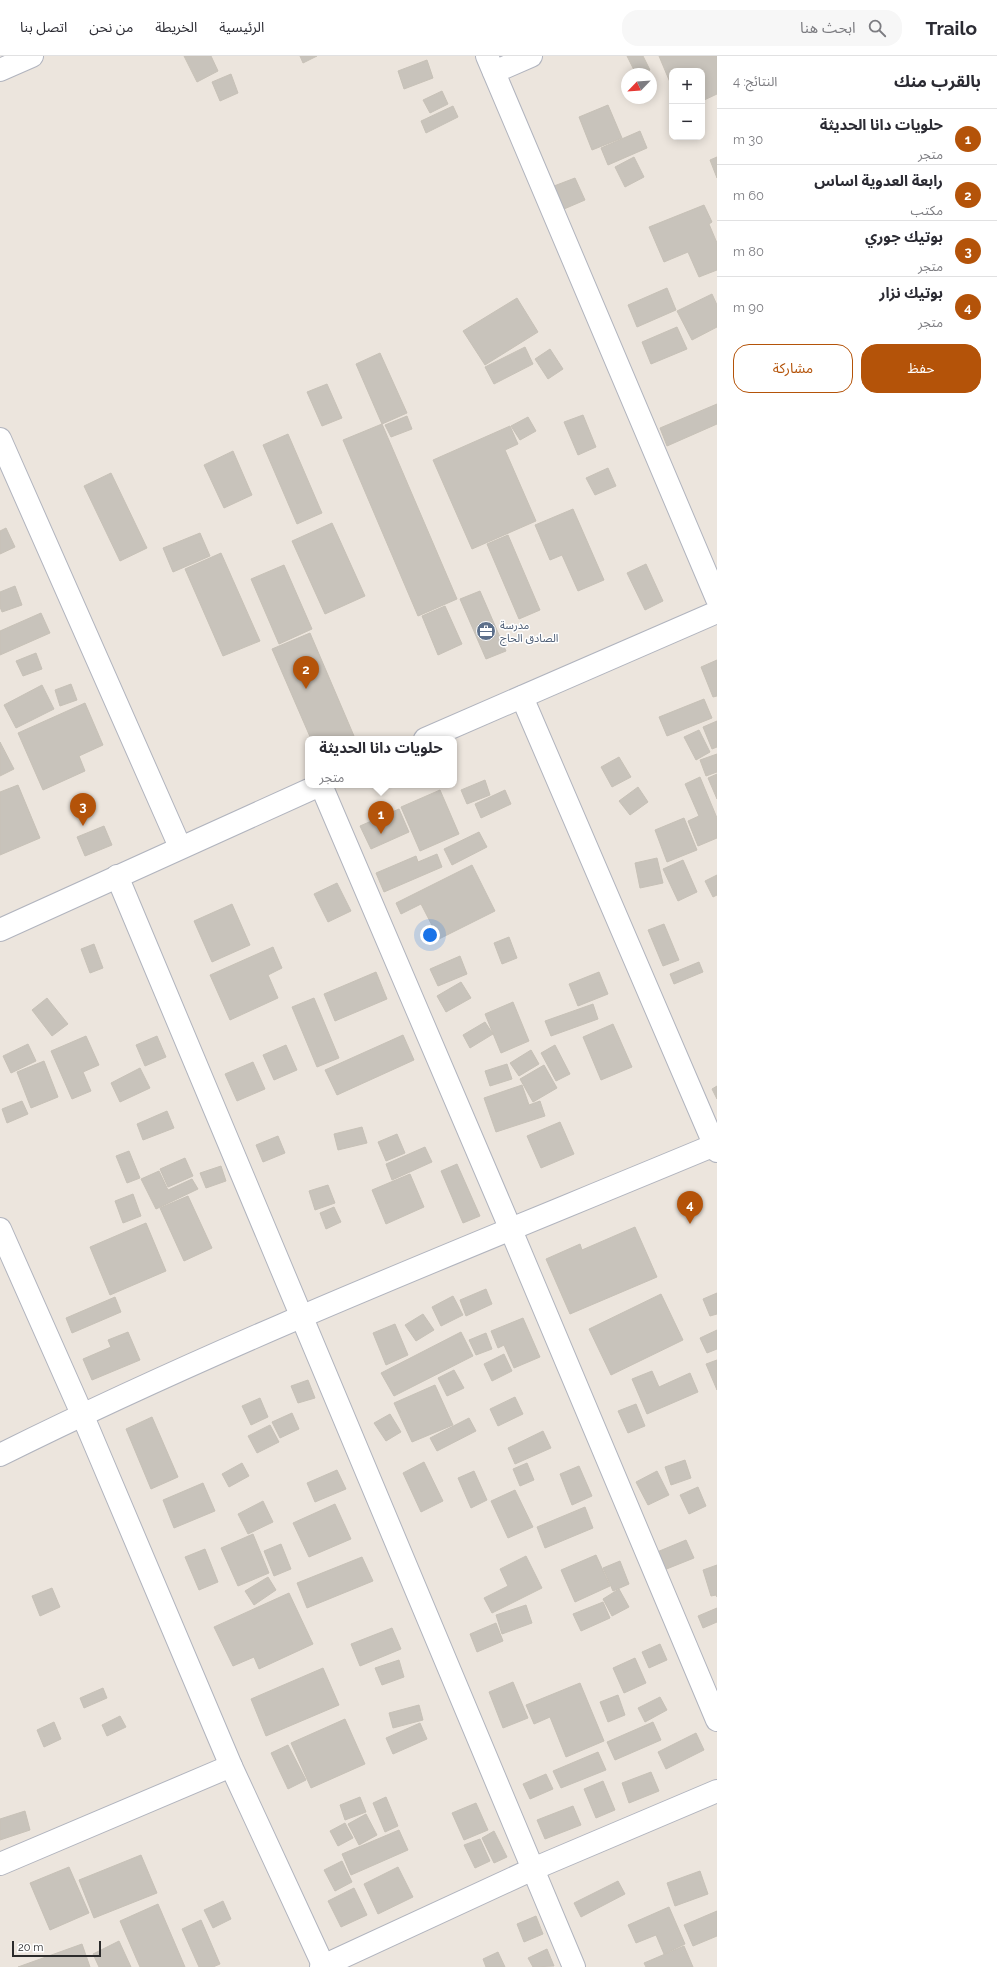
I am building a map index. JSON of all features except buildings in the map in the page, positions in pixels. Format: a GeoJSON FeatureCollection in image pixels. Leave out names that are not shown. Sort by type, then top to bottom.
{"type":"FeatureCollection","features":[{"type":"Feature","properties":{"kind":"street"},"geometry":{"type":"LineString","coordinates":[[0,70],[32,56]]}},
{"type":"Feature","properties":{"kind":"street"},"geometry":{"type":"LineString","coordinates":[[531,56],[490,64],[717,599]]}},
{"type":"Feature","properties":{"kind":"street"},"geometry":{"type":"LineString","coordinates":[[0,439],[180,847]]}},
{"type":"Feature","properties":{"kind":"street"},"geometry":{"type":"LineString","coordinates":[[432,736],[717,612]]}},
{"type":"Feature","properties":{"kind":"street"},"geometry":{"type":"LineString","coordinates":[[0,1455],[82,1414],[302,1317],[716,1147],[522,697]]}},
{"type":"Feature","properties":{"kind":"street"},"geometry":{"type":"LineString","coordinates":[[0,930],[180,847],[314,788]]}},
{"type":"Feature","properties":{"kind":"street"},"geometry":{"type":"LineString","coordinates":[[322,788],[511,1230],[717,1720]]}},
{"type":"Feature","properties":{"kind":"street"},"geometry":{"type":"LineString","coordinates":[[117,876],[574,1967]]}},
{"type":"Feature","properties":{"kind":"street"},"geometry":{"type":"LineString","coordinates":[[0,1229],[82,1414],[232,1766],[322,1967],[533,1869],[717,1791]]}},
{"type":"Feature","properties":{"kind":"street"},"geometry":{"type":"LineString","coordinates":[[0,1864],[232,1766]]}},
{"type":"Feature","properties":{"kind":"place","name":"مدرسة الصادق الحاج"},"geometry":{"type":"Point","coordinates":[486,631]}},
{"type":"Feature","properties":{"kind":"place","name":"رابعة العدوية اساس"},"geometry":{"type":"Point","coordinates":[306,689]}},
{"type":"Feature","properties":{"kind":"place","name":"بوتيك جوري"},"geometry":{"type":"Point","coordinates":[83,826]}},
{"type":"Feature","properties":{"kind":"place","name":"حلويات دانا الحديثة"},"geometry":{"type":"Point","coordinates":[381,834]}},
{"type":"Feature","properties":{"kind":"place","name":"بوتيك نزار"},"geometry":{"type":"Point","coordinates":[690,1224]}}]}
